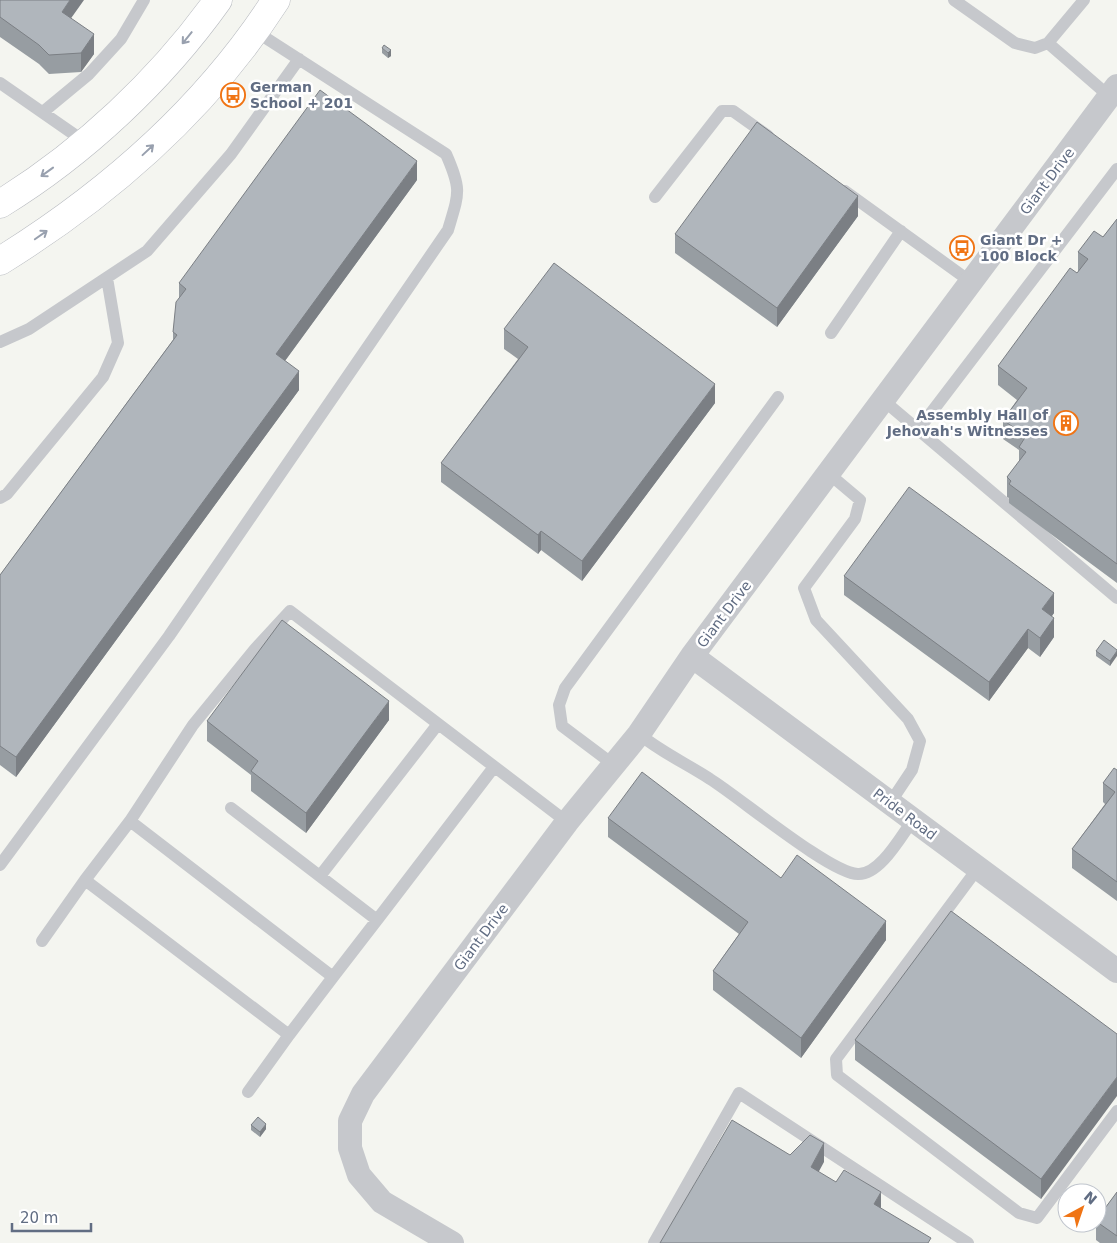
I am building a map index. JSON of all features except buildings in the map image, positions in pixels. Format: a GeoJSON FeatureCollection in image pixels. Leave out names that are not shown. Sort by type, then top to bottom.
{"type":"FeatureCollection","features":[{"type":"Feature","properties":{"kind":"street"},"geometry":{"type":"LineString","coordinates":[[0,204],[48,172],[85,142],[151,79],[218,0]]}},
{"type":"Feature","properties":{"kind":"street"},"geometry":{"type":"LineString","coordinates":[[0,261],[74,212],[147,151],[206,90],[255,31],[276,0]]}},
{"type":"Feature","properties":{"kind":"street","name":"Giant Drive"},"geometry":{"type":"LineString","coordinates":[[452,1243],[382,1202],[359,1175],[350,1148],[350,1122],[363,1094],[567,822],[639,734],[692,656],[1113,91]]}},
{"type":"Feature","properties":{"kind":"street","name":"Pride Road"},"geometry":{"type":"LineString","coordinates":[[692,656],[1117,971]]}},
{"type":"Feature","properties":{"kind":"lane"},"geometry":{"type":"LineString","coordinates":[[43,112],[89,74],[121,39],[144,0]]}},
{"type":"Feature","properties":{"kind":"lane"},"geometry":{"type":"LineString","coordinates":[[954,0],[1016,43],[1035,48],[1048,43],[1084,0]]}},
{"type":"Feature","properties":{"kind":"lane"},"geometry":{"type":"LineString","coordinates":[[0,865],[169,636],[448,230],[458,195],[457,178],[446,154],[255,31]]}},
{"type":"Feature","properties":{"kind":"lane"},"geometry":{"type":"LineString","coordinates":[[1048,43],[1113,91]]}},
{"type":"Feature","properties":{"kind":"lane"},"geometry":{"type":"LineString","coordinates":[[0,342],[29,329],[146,251],[231,154],[299,59]]}},
{"type":"Feature","properties":{"kind":"lane"},"geometry":{"type":"LineString","coordinates":[[0,83],[85,142]]}},
{"type":"Feature","properties":{"kind":"lane"},"geometry":{"type":"LineString","coordinates":[[655,197],[722,111],[733,111],[781,146]]}},
{"type":"Feature","properties":{"kind":"lane"},"geometry":{"type":"LineString","coordinates":[[918,430],[1117,169]]}},
{"type":"Feature","properties":{"kind":"lane"},"geometry":{"type":"LineString","coordinates":[[837,186],[971,282]]}},
{"type":"Feature","properties":{"kind":"lane"},"geometry":{"type":"LineString","coordinates":[[831,333],[902,232]]}},
{"type":"Feature","properties":{"kind":"lane"},"geometry":{"type":"LineString","coordinates":[[0,498],[7,494],[103,378],[118,343],[107,278]]}},
{"type":"Feature","properties":{"kind":"lane"},"geometry":{"type":"LineString","coordinates":[[614,765],[562,726],[559,705],[565,688],[778,397]]}},
{"type":"Feature","properties":{"kind":"lane"},"geometry":{"type":"LineString","coordinates":[[883,400],[1117,598]]}},
{"type":"Feature","properties":{"kind":"lane"},"geometry":{"type":"LineString","coordinates":[[828,473],[860,500],[855,518],[804,588],[816,620],[908,719],[920,742],[912,770],[890,803]]}},
{"type":"Feature","properties":{"kind":"lane"},"geometry":{"type":"LineString","coordinates":[[42,941],[130,821],[193,725],[290,611],[567,822]]}},
{"type":"Feature","properties":{"kind":"lane"},"geometry":{"type":"LineString","coordinates":[[320,876],[438,724]]}},
{"type":"Feature","properties":{"kind":"lane"},"geometry":{"type":"LineString","coordinates":[[639,734],[654,746],[711,779],[834,866],[858,874],[878,867],[913,820]]}},
{"type":"Feature","properties":{"kind":"lane"},"geometry":{"type":"LineString","coordinates":[[248,1092],[288,1035],[494,767]]}},
{"type":"Feature","properties":{"kind":"lane"},"geometry":{"type":"LineString","coordinates":[[231,808],[376,920]]}},
{"type":"Feature","properties":{"kind":"lane"},"geometry":{"type":"LineString","coordinates":[[130,821],[333,977]]}},
{"type":"Feature","properties":{"kind":"lane"},"geometry":{"type":"LineString","coordinates":[[978,868],[836,1059],[837,1075],[1019,1213],[1037,1218],[1117,1111]]}},
{"type":"Feature","properties":{"kind":"lane"},"geometry":{"type":"LineString","coordinates":[[85,880],[288,1035]]}},
{"type":"Feature","properties":{"kind":"lane"},"geometry":{"type":"LineString","coordinates":[[654,1243],[739,1094],[968,1243]]}},
{"type":"Feature","properties":{"kind":"place","name":"German School + 201"},"geometry":{"type":"Point","coordinates":[233,95]}},
{"type":"Feature","properties":{"kind":"place","name":"Giant Dr + 100 Block"},"geometry":{"type":"Point","coordinates":[962,248]}},
{"type":"Feature","properties":{"kind":"place","name":"Assembly Hall of Jehovah's Witnesses"},"geometry":{"type":"Point","coordinates":[1066,423]}}]}
